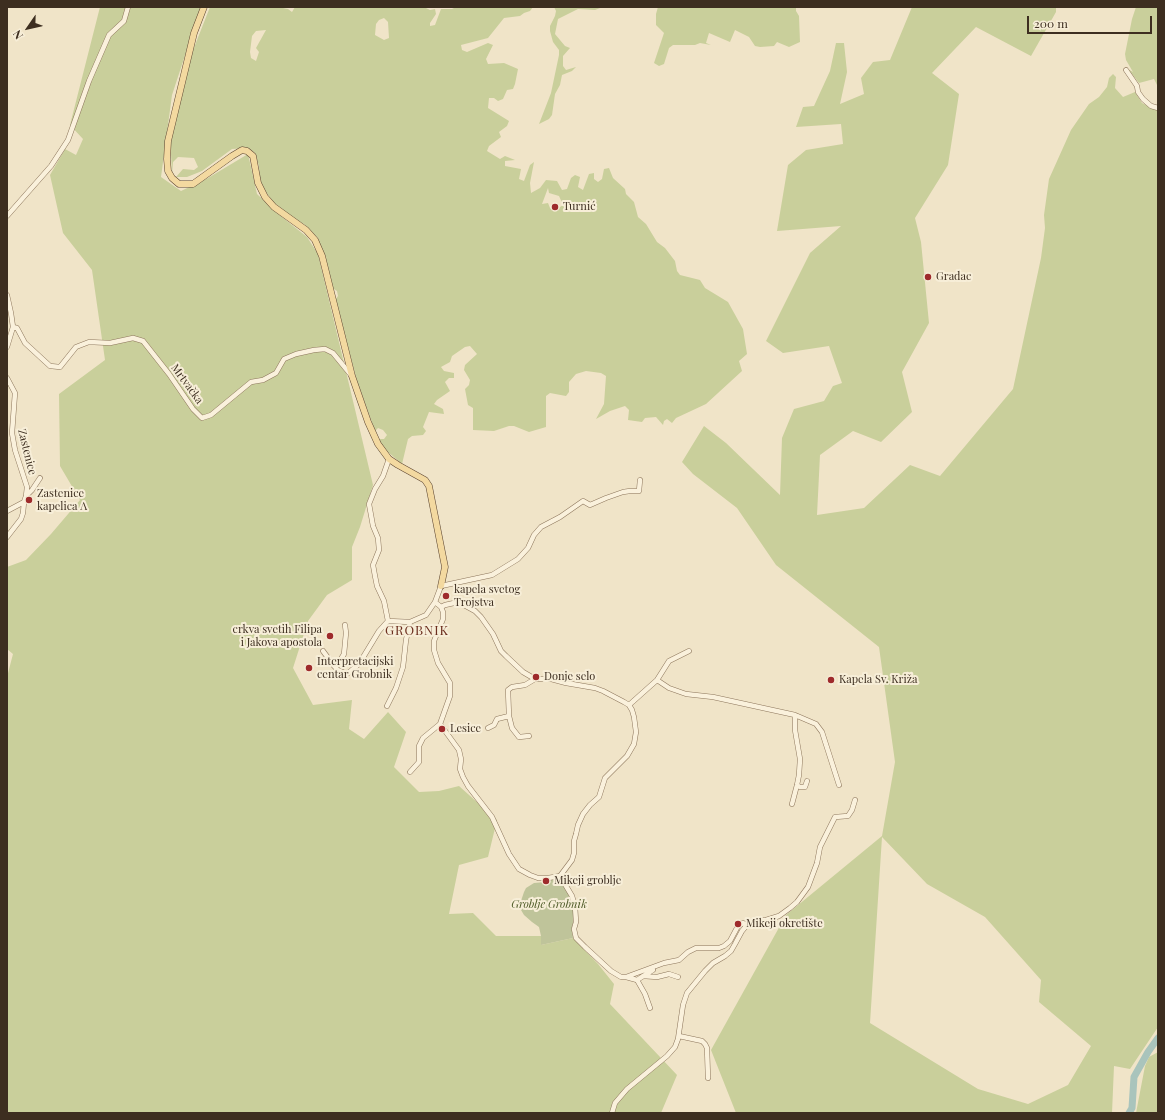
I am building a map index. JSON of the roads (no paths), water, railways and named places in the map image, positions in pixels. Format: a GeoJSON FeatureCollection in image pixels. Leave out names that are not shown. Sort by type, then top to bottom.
{"type":"FeatureCollection","features":[{"type":"Feature","properties":{"kind":"main road"},"geometry":{"type":"LineString","coordinates":[[204,7],[194,33],[168,141],[168,171],[172,178],[179,184],[193,184],[242,150],[247,150],[253,156],[258,183],[265,197],[274,207],[306,230],[315,240],[322,256],[352,376],[368,422],[378,444],[389,459],[398,466],[425,480],[429,486],[444,562],[441,586]]}},
{"type":"Feature","properties":{"kind":"street"},"geometry":{"type":"LineString","coordinates":[[7,216],[51,166],[69,138],[89,81],[103,48],[109,35],[124,21],[128,7]]}},
{"type":"Feature","properties":{"kind":"street"},"geometry":{"type":"LineString","coordinates":[[1126,70],[1137,86],[1143,99],[1151,106],[1158,108]]}},
{"type":"Feature","properties":{"kind":"street"},"geometry":{"type":"LineString","coordinates":[[7,295],[12,313],[13,327],[7,347]]}},
{"type":"Feature","properties":{"kind":"street","name":"Mrtvačka"},"geometry":{"type":"LineString","coordinates":[[13,327],[17,328],[25,343],[50,366],[60,367],[76,347],[89,342],[110,343],[133,338],[143,341],[169,374],[193,409],[202,418],[211,416],[251,382],[263,380],[276,373],[284,359],[296,354],[325,349],[332,353],[352,376]]}},
{"type":"Feature","properties":{"kind":"street","name":"Zastenice"},"geometry":{"type":"LineString","coordinates":[[7,378],[15,393],[11,430],[15,450],[27,487],[21,519],[7,537]]}},
{"type":"Feature","properties":{"kind":"street"},"geometry":{"type":"LineString","coordinates":[[388,621],[384,601],[374,576],[373,566],[378,550],[378,538],[372,526],[369,504],[375,489],[384,476],[389,459]]}},
{"type":"Feature","properties":{"kind":"street"},"geometry":{"type":"LineString","coordinates":[[26,496],[40,478]]}},
{"type":"Feature","properties":{"kind":"street"},"geometry":{"type":"LineString","coordinates":[[388,621],[410,622],[426,614],[435,602],[441,586],[492,575],[518,559],[528,548],[534,535],[541,527],[560,517],[583,501],[590,505],[619,494],[630,491],[638,491],[640,480]]}},
{"type":"Feature","properties":{"kind":"street"},"geometry":{"type":"LineString","coordinates":[[7,511],[24,502]]}},
{"type":"Feature","properties":{"kind":"street"},"geometry":{"type":"LineString","coordinates":[[410,772],[419,762],[419,746],[423,738],[440,724],[450,696],[450,683],[438,663],[434,650],[434,641],[443,619],[441,607],[435,602]]}},
{"type":"Feature","properties":{"kind":"street"},"geometry":{"type":"LineString","coordinates":[[441,607],[445,604],[454,603],[464,605],[475,611],[493,634],[501,651],[523,672],[535,680]]}},
{"type":"Feature","properties":{"kind":"street"},"geometry":{"type":"LineString","coordinates":[[323,651],[338,670],[347,674],[359,664],[379,631],[388,621]]}},
{"type":"Feature","properties":{"kind":"street"},"geometry":{"type":"LineString","coordinates":[[387,706],[396,688],[403,667],[410,622]]}},
{"type":"Feature","properties":{"kind":"street"},"geometry":{"type":"LineString","coordinates":[[334,666],[342,659],[344,654],[346,633],[345,625]]}},
{"type":"Feature","properties":{"kind":"street"},"geometry":{"type":"LineString","coordinates":[[629,705],[657,680],[669,661],[689,650]]}},
{"type":"Feature","properties":{"kind":"street"},"geometry":{"type":"LineString","coordinates":[[440,724],[459,750],[461,758],[460,769],[463,777],[468,786],[492,817],[509,854],[519,869],[538,878],[560,876],[572,860],[577,829],[583,814],[599,797],[605,778],[627,756],[634,744],[636,732],[634,717],[629,705],[603,690],[550,679],[535,680],[512,687],[508,690],[509,716],[512,728],[519,737],[529,736]]}},
{"type":"Feature","properties":{"kind":"street"},"geometry":{"type":"LineString","coordinates":[[657,680],[670,688],[686,694],[713,697],[796,715],[816,724],[822,732],[839,785]]}},
{"type":"Feature","properties":{"kind":"street"},"geometry":{"type":"LineString","coordinates":[[792,804],[797,785],[800,759],[795,730],[796,715]]}},
{"type":"Feature","properties":{"kind":"street"},"geometry":{"type":"LineString","coordinates":[[488,728],[494,725],[497,719],[509,716]]}},
{"type":"Feature","properties":{"kind":"street"},"geometry":{"type":"LineString","coordinates":[[797,785],[800,787],[805,786],[807,781]]}},
{"type":"Feature","properties":{"kind":"street"},"geometry":{"type":"LineString","coordinates":[[612,1113],[615,1103],[627,1089],[667,1056],[675,1047],[679,1036],[683,1005],[687,993],[705,971],[714,962],[731,951],[742,930],[747,925],[756,921],[779,916],[797,902],[808,887],[817,863],[820,847],[835,818],[848,816],[852,810],[855,800]]}},
{"type":"Feature","properties":{"kind":"street"},"geometry":{"type":"LineString","coordinates":[[560,876],[566,885],[575,906],[576,922],[574,929],[576,938],[611,971],[617,975],[637,980],[645,994],[650,1008]]}},
{"type":"Feature","properties":{"kind":"street"},"geometry":{"type":"LineString","coordinates":[[626,977],[656,966],[679,960],[688,952],[696,948],[719,948],[724,946],[730,941],[738,926],[743,924],[747,925]]}},
{"type":"Feature","properties":{"kind":"street"},"geometry":{"type":"LineString","coordinates":[[637,980],[653,970],[656,966]]}},
{"type":"Feature","properties":{"kind":"street"},"geometry":{"type":"LineString","coordinates":[[643,976],[657,977],[669,974],[678,977]]}},
{"type":"Feature","properties":{"kind":"street"},"geometry":{"type":"LineString","coordinates":[[679,1036],[705,1044],[707,1048],[708,1078]]}},
{"type":"Feature","properties":{"kind":"waterway"},"geometry":{"type":"LineString","coordinates":[[1129,1113],[1132,1108],[1134,1077],[1158,1038]]}},
{"type":"Feature","properties":{"kind":"place","name":"Turnić"},"geometry":{"type":"Point","coordinates":[555,207]}},
{"type":"Feature","properties":{"kind":"place","name":"Gradac"},"geometry":{"type":"Point","coordinates":[928,277]}},
{"type":"Feature","properties":{"kind":"place","name":"Zastenice kapelica A"},"geometry":{"type":"Point","coordinates":[29,500]}},
{"type":"Feature","properties":{"kind":"place","name":"kapela svetog Trojstva"},"geometry":{"type":"Point","coordinates":[446,596]}},
{"type":"Feature","properties":{"kind":"place","name":"crkva svetih Filipa i Jakova apostola"},"geometry":{"type":"Point","coordinates":[330,636]}},
{"type":"Feature","properties":{"kind":"place","name":"Interpretacijski centar Grobnik"},"geometry":{"type":"Point","coordinates":[309,668]}},
{"type":"Feature","properties":{"kind":"place","name":"Donje selo"},"geometry":{"type":"Point","coordinates":[536,677]}},
{"type":"Feature","properties":{"kind":"place","name":"Kapela Sv. Križa"},"geometry":{"type":"Point","coordinates":[831,680]}},
{"type":"Feature","properties":{"kind":"place","name":"Lesice"},"geometry":{"type":"Point","coordinates":[442,729]}},
{"type":"Feature","properties":{"kind":"place","name":"Mikeji groblje"},"geometry":{"type":"Point","coordinates":[546,881]}},
{"type":"Feature","properties":{"kind":"place","name":"Mikeji okretište"},"geometry":{"type":"Point","coordinates":[738,924]}},
{"type":"Feature","properties":{"kind":"district","name":"GROBNIK"},"geometry":{"type":"Point","coordinates":[417,631]}},
{"type":"Feature","properties":{"kind":"park label","name":"Groblje Grobnik"},"geometry":{"type":"Point","coordinates":[549,905]}}]}
